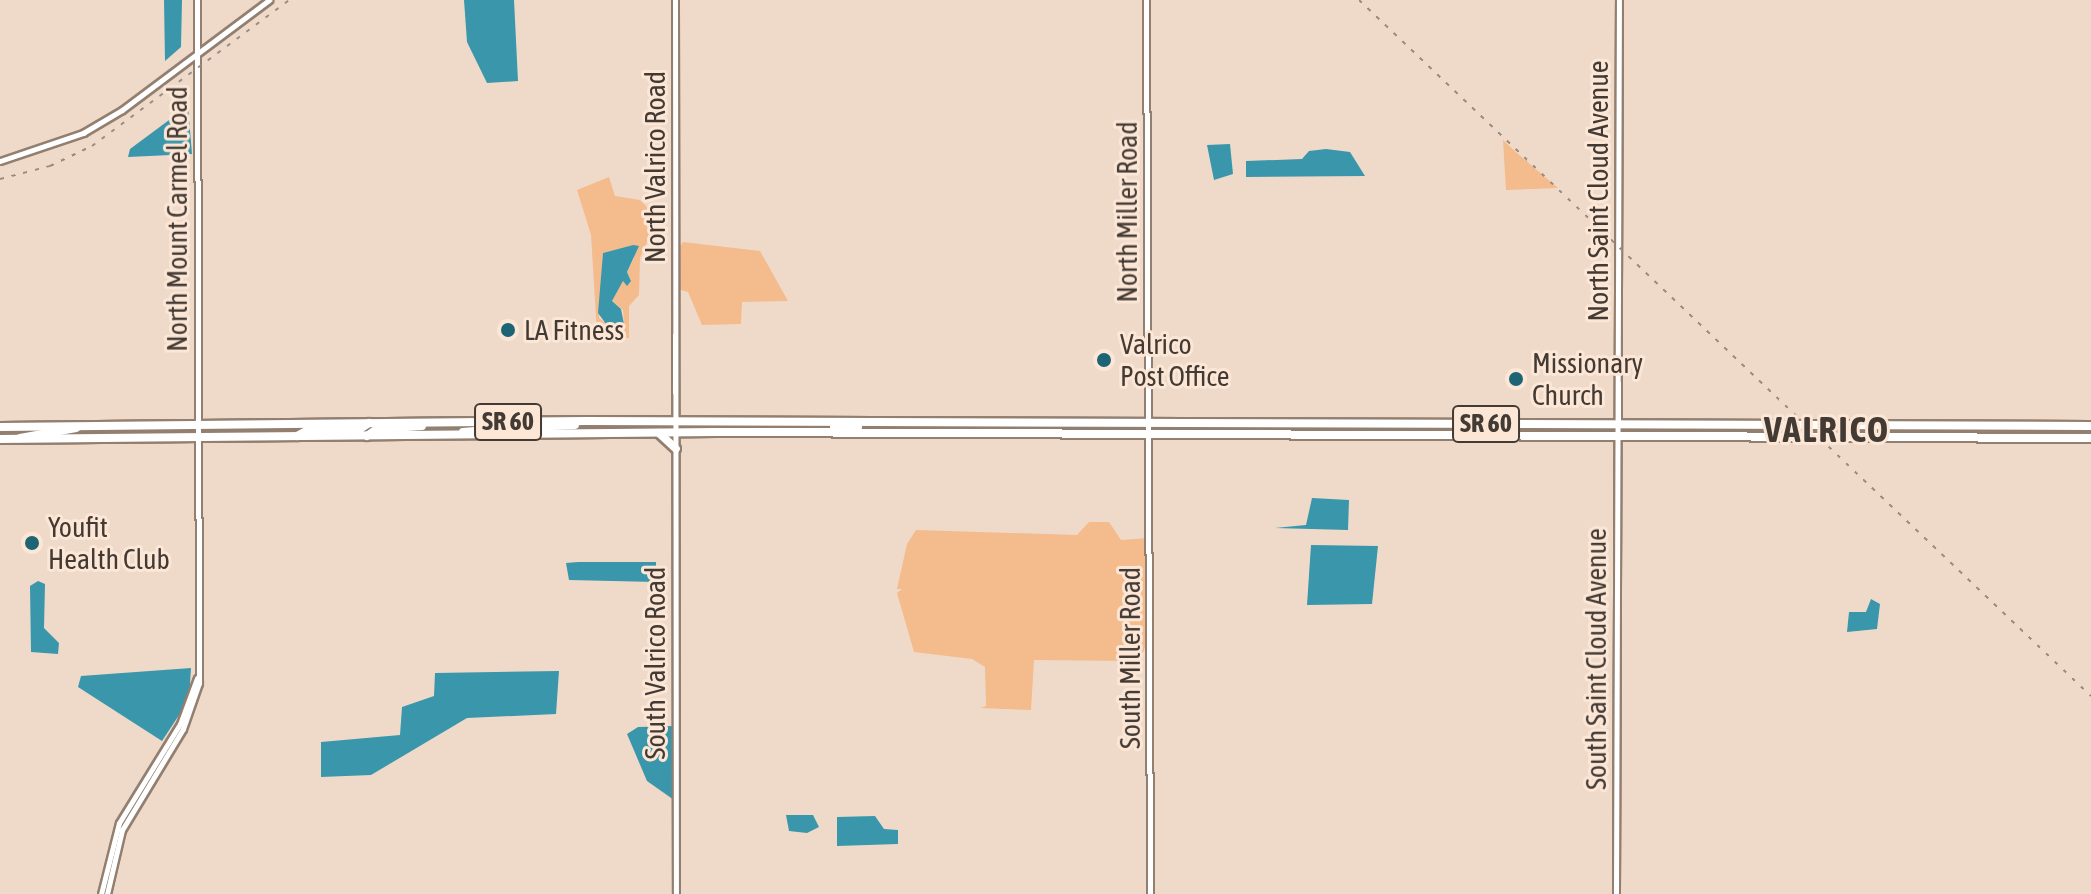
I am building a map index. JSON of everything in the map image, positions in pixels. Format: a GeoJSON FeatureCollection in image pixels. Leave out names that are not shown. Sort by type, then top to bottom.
{"type":"FeatureCollection","features":[{"type":"Feature","properties":{"kind":"highway","name":"SR 60"},"geometry":{"type":"LineString","coordinates":[[0,427],[587,421],[2091,426]]}},
{"type":"Feature","properties":{"kind":"highway"},"geometry":{"type":"LineString","coordinates":[[520,434],[529,427],[587,421]]}},
{"type":"Feature","properties":{"kind":"highway"},"geometry":{"type":"LineString","coordinates":[[367,436],[374,430],[430,422]]}},
{"type":"Feature","properties":{"kind":"highway"},"geometry":{"type":"LineString","coordinates":[[455,435],[473,428],[510,428],[520,422]]}},
{"type":"Feature","properties":{"kind":"highway"},"geometry":{"type":"LineString","coordinates":[[834,427],[874,422]]}},
{"type":"Feature","properties":{"kind":"highway"},"geometry":{"type":"LineString","coordinates":[[296,436],[308,430],[360,429],[369,423]]}},
{"type":"Feature","properties":{"kind":"highway"},"geometry":{"type":"LineString","coordinates":[[1013,423],[1013,434]]}},
{"type":"Feature","properties":{"kind":"highway"},"geometry":{"type":"LineString","coordinates":[[1279,435],[1348,430],[1356,424]]}},
{"type":"Feature","properties":{"kind":"highway"},"geometry":{"type":"LineString","coordinates":[[1357,435],[1365,429],[1432,424]]}},
{"type":"Feature","properties":{"kind":"highway"},"geometry":{"type":"LineString","coordinates":[[19,439],[27,433],[62,433],[80,426]]}},
{"type":"Feature","properties":{"kind":"highway","name":"SR 60"},"geometry":{"type":"LineString","coordinates":[[0,439],[658,433],[2091,438]]}},
{"type":"Feature","properties":{"kind":"highway"},"geometry":{"type":"LineString","coordinates":[[658,433],[676,449]]}},
{"type":"Feature","properties":{"kind":"highway"},"geometry":{"type":"LineString","coordinates":[[824,433],[834,444]]}},
{"type":"Feature","properties":{"kind":"street","name":"North Mount Carmel Road"},"geometry":{"type":"LineString","coordinates":[[104,894],[122,830],[189,719],[197,677],[197,0]]}},
{"type":"Feature","properties":{"kind":"street"},"geometry":{"type":"LineString","coordinates":[[0,161],[83,133],[197,56],[269,0]]}},
{"type":"Feature","properties":{"kind":"street","name":"North Valrico Road"},"geometry":{"type":"LineString","coordinates":[[675,0],[676,433]]}},
{"type":"Feature","properties":{"kind":"street","name":"North Miller Road"},"geometry":{"type":"LineString","coordinates":[[1146,0],[1147,423]]}},
{"type":"Feature","properties":{"kind":"street","name":"North Saint Cloud Avenue"},"geometry":{"type":"LineString","coordinates":[[1616,425],[1619,0]]}},
{"type":"Feature","properties":{"kind":"street","name":"South Miller Road"},"geometry":{"type":"LineString","coordinates":[[1147,423],[1150,894]]}},
{"type":"Feature","properties":{"kind":"street","name":"South Saint Cloud Avenue"},"geometry":{"type":"LineString","coordinates":[[1616,425],[1616,894]]}},
{"type":"Feature","properties":{"kind":"street","name":"South Valrico Road"},"geometry":{"type":"LineString","coordinates":[[676,433],[676,894]]}},
{"type":"Feature","properties":{"kind":"shaded area"},"geometry":{"type":"Polygon","coordinates":[[[1503,140],[1517,153],[1558,188],[1506,190],[1503,140]]]}},
{"type":"Feature","properties":{"kind":"shaded area"},"geometry":{"type":"Polygon","coordinates":[[[609,177],[615,196],[640,200],[658,218],[640,258],[639,295],[629,306],[629,338],[612,339],[597,333],[591,235],[577,190],[609,177]],[[633,245],[603,253],[599,318],[608,325],[624,324],[623,310],[612,301],[623,281],[631,280],[627,272],[634,258],[633,245]]]}},
{"type":"Feature","properties":{"kind":"shaded area"},"geometry":{"type":"Polygon","coordinates":[[[683,242],[760,251],[788,301],[742,302],[741,324],[702,325],[688,292],[678,289],[677,251],[683,242]]]}},
{"type":"Feature","properties":{"kind":"shaded area"},"geometry":{"type":"Polygon","coordinates":[[[1089,522],[1109,522],[1121,540],[1148,538],[1147,641],[1143,653],[1129,661],[1034,660],[1031,710],[980,708],[986,706],[985,667],[972,659],[914,652],[897,593],[902,589],[897,589],[907,544],[916,530],[1077,535],[1089,522]]]}},
{"type":"Feature","properties":{"kind":"water"},"geometry":{"type":"Polygon","coordinates":[[[164,0],[182,0],[181,47],[165,61],[164,0]]]}},
{"type":"Feature","properties":{"kind":"water"},"geometry":{"type":"Polygon","coordinates":[[[464,0],[514,0],[518,81],[487,83],[467,42],[464,0]]]}},
{"type":"Feature","properties":{"kind":"water"},"geometry":{"type":"Polygon","coordinates":[[[188,106],[192,154],[128,157],[130,149],[188,106]]]}},
{"type":"Feature","properties":{"kind":"water"},"geometry":{"type":"Polygon","coordinates":[[[1230,144],[1233,174],[1214,180],[1207,145],[1230,144]]]}},
{"type":"Feature","properties":{"kind":"water"},"geometry":{"type":"Polygon","coordinates":[[[1326,149],[1350,152],[1365,176],[1246,177],[1246,161],[1302,159],[1309,151],[1326,149]]]}},
{"type":"Feature","properties":{"kind":"water"},"geometry":{"type":"Polygon","coordinates":[[[639,246],[627,272],[631,281],[627,286],[623,281],[612,301],[621,309],[624,324],[609,328],[598,313],[603,253],[639,246]]]}},
{"type":"Feature","properties":{"kind":"water"},"geometry":{"type":"Polygon","coordinates":[[[1312,498],[1349,500],[1348,530],[1275,528],[1306,525],[1312,498]]]}},
{"type":"Feature","properties":{"kind":"water"},"geometry":{"type":"Polygon","coordinates":[[[1311,545],[1378,546],[1372,604],[1307,605],[1311,545]]]}},
{"type":"Feature","properties":{"kind":"water"},"geometry":{"type":"Polygon","coordinates":[[[656,562],[656,582],[569,580],[566,563],[656,562]]]}},
{"type":"Feature","properties":{"kind":"water"},"geometry":{"type":"Polygon","coordinates":[[[38,581],[45,584],[44,628],[59,643],[58,654],[31,652],[30,586],[38,581]]]}},
{"type":"Feature","properties":{"kind":"water"},"geometry":{"type":"Polygon","coordinates":[[[1871,599],[1880,604],[1877,629],[1847,632],[1849,612],[1866,612],[1871,599]]]}},
{"type":"Feature","properties":{"kind":"water"},"geometry":{"type":"Polygon","coordinates":[[[191,668],[189,700],[162,741],[78,687],[81,676],[191,668]]]}},
{"type":"Feature","properties":{"kind":"water"},"geometry":{"type":"Polygon","coordinates":[[[559,671],[556,714],[467,718],[371,775],[321,777],[321,742],[400,735],[402,707],[434,696],[435,673],[559,671]]]}},
{"type":"Feature","properties":{"kind":"water"},"geometry":{"type":"Polygon","coordinates":[[[674,726],[674,800],[647,781],[627,734],[638,727],[674,726]]]}},
{"type":"Feature","properties":{"kind":"water"},"geometry":{"type":"Polygon","coordinates":[[[786,815],[813,815],[819,827],[807,833],[789,831],[786,815]]]}},
{"type":"Feature","properties":{"kind":"water"},"geometry":{"type":"Polygon","coordinates":[[[875,816],[884,829],[898,830],[898,844],[837,846],[837,817],[875,816]]]}},
{"type":"Feature","properties":{"kind":"railway"},"geometry":{"type":"LineString","coordinates":[[0,179],[50,166],[92,146],[289,0]]}},
{"type":"Feature","properties":{"kind":"railway"},"geometry":{"type":"LineString","coordinates":[[1359,0],[2091,696]]}},
{"type":"Feature","properties":{"kind":"place","name":"LA Fitness"},"geometry":{"type":"Point","coordinates":[508,330]}},
{"type":"Feature","properties":{"kind":"place","name":"Valrico Post Office"},"geometry":{"type":"Point","coordinates":[1104,360]}},
{"type":"Feature","properties":{"kind":"place","name":"Missionary Church"},"geometry":{"type":"Point","coordinates":[1516,379]}},
{"type":"Feature","properties":{"kind":"place","name":"Youfit Health Club"},"geometry":{"type":"Point","coordinates":[32,543]}},
{"type":"Feature","properties":{"kind":"district","name":"VALRICO"},"geometry":{"type":"Point","coordinates":[1827,430]}}]}
